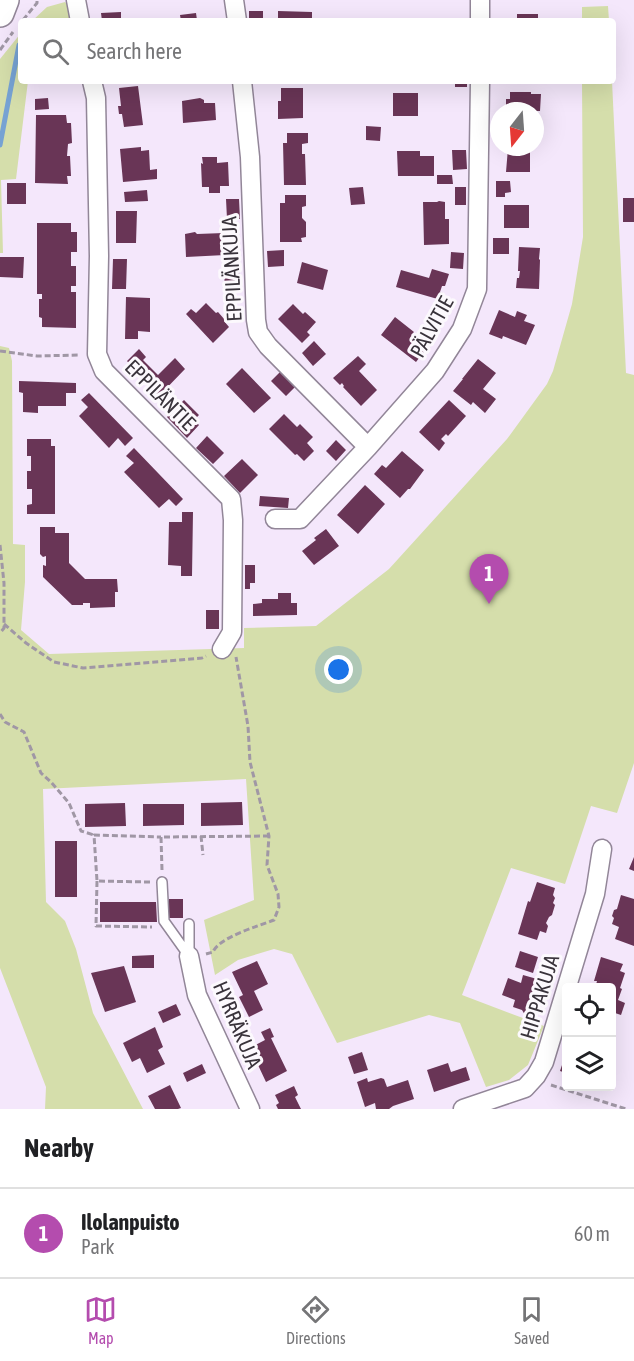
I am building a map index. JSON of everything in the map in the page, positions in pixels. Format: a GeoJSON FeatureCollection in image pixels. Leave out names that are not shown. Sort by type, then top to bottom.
{"type":"FeatureCollection","features":[{"type":"Feature","properties":{"kind":"street"},"geometry":{"type":"LineString","coordinates":[[5,0],[8,20]]}},
{"type":"Feature","properties":{"kind":"street"},"geometry":{"type":"LineString","coordinates":[[76,0],[79,18]]}},
{"type":"Feature","properties":{"kind":"street"},"geometry":{"type":"LineString","coordinates":[[234,0],[237,18]]}},
{"type":"Feature","properties":{"kind":"street"},"geometry":{"type":"LineString","coordinates":[[480,0],[480,18]]}},
{"type":"Feature","properties":{"kind":"street","name":"EPPILÄNTIE"},"geometry":{"type":"LineString","coordinates":[[93,84],[96,98],[99,256],[97,354],[104,371],[231,499],[233,520],[232,632],[222,650]]}},
{"type":"Feature","properties":{"kind":"street","name":"EPPILÄNKUJA"},"geometry":{"type":"LineString","coordinates":[[242,84],[250,156],[258,332],[268,346],[368,447]]}},
{"type":"Feature","properties":{"kind":"street","name":"PÄLVITIE"},"geometry":{"type":"LineString","coordinates":[[275,519],[300,519],[435,371],[462,329],[477,289],[480,84]]}},
{"type":"Feature","properties":{"kind":"street","name":"HIPPAKUJA"},"geometry":{"type":"LineString","coordinates":[[536,1076],[544,1062],[595,894],[602,849]]}},
{"type":"Feature","properties":{"kind":"street","name":"HYRRÄKUJA"},"geometry":{"type":"LineString","coordinates":[[189,956],[197,995],[250,1109]]}},
{"type":"Feature","properties":{"kind":"street"},"geometry":{"type":"LineString","coordinates":[[463,1109],[525,1088],[536,1076]]}},
{"type":"Feature","properties":{"kind":"lane"},"geometry":{"type":"LineString","coordinates":[[162,882],[164,921],[189,956]]}},
{"type":"Feature","properties":{"kind":"lane"},"geometry":{"type":"LineString","coordinates":[[189,924],[189,956]]}},
{"type":"Feature","properties":{"kind":"path"},"geometry":{"type":"LineString","coordinates":[[24,18],[38,0]]}},
{"type":"Feature","properties":{"kind":"path"},"geometry":{"type":"LineString","coordinates":[[0,50],[8,20]]}},
{"type":"Feature","properties":{"kind":"path"},"geometry":{"type":"LineString","coordinates":[[0,351],[37,356],[97,354]]}},
{"type":"Feature","properties":{"kind":"path"},"geometry":{"type":"LineString","coordinates":[[0,545],[4,583],[4,628],[0,633]]}},
{"type":"Feature","properties":{"kind":"path"},"geometry":{"type":"LineString","coordinates":[[4,624],[26,644],[54,662],[83,668],[202,658],[222,650]]}},
{"type":"Feature","properties":{"kind":"path"},"geometry":{"type":"LineString","coordinates":[[189,956],[213,952],[216,947],[237,935],[274,920],[279,907],[278,894],[267,865],[269,836],[250,762],[248,726],[232,632]]}},
{"type":"Feature","properties":{"kind":"path"},"geometry":{"type":"LineString","coordinates":[[0,714],[5,722],[24,732],[41,773],[69,803],[81,831],[94,835],[160,837],[269,836]]}},
{"type":"Feature","properties":{"kind":"path"},"geometry":{"type":"LineString","coordinates":[[94,835],[97,881],[96,926],[168,927]]}},
{"type":"Feature","properties":{"kind":"path"},"geometry":{"type":"LineString","coordinates":[[97,881],[162,882],[160,837]]}},
{"type":"Feature","properties":{"kind":"path"},"geometry":{"type":"LineString","coordinates":[[201,837],[203,855]]}},
{"type":"Feature","properties":{"kind":"path"},"geometry":{"type":"LineString","coordinates":[[536,1076],[547,1084],[626,1109]]}},
{"type":"Feature","properties":{"kind":"green space"},"geometry":{"type":"Polygon","coordinates":[[[65,2],[73,12],[74,18],[35,18],[47,7],[65,2]]]}},
{"type":"Feature","properties":{"kind":"green space"},"geometry":{"type":"Polygon","coordinates":[[[608,6],[609,18],[582,18],[582,7],[608,6]]]}},
{"type":"Feature","properties":{"kind":"green space"},"geometry":{"type":"Polygon","coordinates":[[[18,37],[18,84],[28,84],[16,179],[1,180],[3,253],[0,253],[0,59],[18,37]]]}},
{"type":"Feature","properties":{"kind":"green space"},"geometry":{"type":"Polygon","coordinates":[[[582,84],[612,84],[626,373],[634,375],[634,763],[617,813],[591,806],[565,884],[511,868],[462,995],[544,1026],[528,1065],[509,1080],[486,1087],[460,1023],[429,1015],[337,1043],[292,954],[274,949],[238,960],[215,975],[204,920],[254,900],[246,779],[43,789],[46,902],[65,921],[76,949],[93,1013],[143,1109],[45,1109],[46,1087],[0,968],[0,346],[9,348],[12,361],[13,544],[25,545],[21,630],[49,654],[244,648],[244,628],[316,626],[389,569],[507,439],[547,384],[553,371],[572,304],[583,237],[582,84]]]}},
{"type":"Feature","properties":{"kind":"building"},"geometry":{"type":"Polygon","coordinates":[[[249,11],[263,11],[263,18],[249,18],[249,11]]]}},
{"type":"Feature","properties":{"kind":"building"},"geometry":{"type":"Polygon","coordinates":[[[278,11],[312,12],[312,18],[278,18],[278,11]]]}},
{"type":"Feature","properties":{"kind":"building"},"geometry":{"type":"Polygon","coordinates":[[[121,12],[121,18],[102,18],[101,13],[121,12]]]}},
{"type":"Feature","properties":{"kind":"building"},"geometry":{"type":"Polygon","coordinates":[[[196,13],[197,18],[180,18],[180,15],[196,13]]]}},
{"type":"Feature","properties":{"kind":"building"},"geometry":{"type":"Polygon","coordinates":[[[517,14],[538,14],[538,18],[517,18],[517,14]]]}},
{"type":"Feature","properties":{"kind":"building"},"geometry":{"type":"Polygon","coordinates":[[[455,84],[467,84],[467,87],[455,87],[455,84]]]}},
{"type":"Feature","properties":{"kind":"building"},"geometry":{"type":"Polygon","coordinates":[[[138,86],[143,125],[124,127],[122,114],[119,114],[118,106],[121,106],[119,88],[138,86]]]}},
{"type":"Feature","properties":{"kind":"building"},"geometry":{"type":"Polygon","coordinates":[[[281,88],[303,88],[303,118],[278,119],[281,88]]]}},
{"type":"Feature","properties":{"kind":"building"},"geometry":{"type":"Polygon","coordinates":[[[510,92],[541,94],[541,102],[506,102],[506,99],[510,99],[510,92]]]}},
{"type":"Feature","properties":{"kind":"building"},"geometry":{"type":"Polygon","coordinates":[[[393,93],[418,93],[418,116],[393,116],[393,93]]]}},
{"type":"Feature","properties":{"kind":"building"},"geometry":{"type":"Polygon","coordinates":[[[48,98],[49,109],[35,110],[35,99],[48,98]]]}},
{"type":"Feature","properties":{"kind":"building"},"geometry":{"type":"Polygon","coordinates":[[[200,98],[204,100],[204,103],[215,103],[216,120],[183,123],[182,101],[200,98]]]}},
{"type":"Feature","properties":{"kind":"building"},"geometry":{"type":"Polygon","coordinates":[[[36,115],[66,115],[67,123],[71,123],[72,143],[68,144],[67,156],[70,156],[71,176],[67,176],[68,184],[35,183],[36,115]]]}},
{"type":"Feature","properties":{"kind":"building"},"geometry":{"type":"Polygon","coordinates":[[[366,126],[381,127],[380,141],[366,140],[366,126]]]}},
{"type":"Feature","properties":{"kind":"building"},"geometry":{"type":"Polygon","coordinates":[[[287,133],[308,133],[308,143],[302,144],[302,154],[305,154],[306,185],[284,185],[283,143],[287,143],[287,133]]]}},
{"type":"Feature","properties":{"kind":"building"},"geometry":{"type":"Polygon","coordinates":[[[141,147],[141,151],[149,150],[150,170],[157,169],[157,179],[123,182],[120,149],[141,147]]]}},
{"type":"Feature","properties":{"kind":"building"},"geometry":{"type":"Polygon","coordinates":[[[452,150],[466,150],[467,169],[453,170],[452,150]]]}},
{"type":"Feature","properties":{"kind":"building"},"geometry":{"type":"Polygon","coordinates":[[[397,151],[420,151],[420,156],[434,156],[434,176],[398,176],[397,151]]]}},
{"type":"Feature","properties":{"kind":"building"},"geometry":{"type":"Polygon","coordinates":[[[507,156],[530,156],[530,172],[506,172],[507,156]]]}},
{"type":"Feature","properties":{"kind":"building"},"geometry":{"type":"Polygon","coordinates":[[[202,157],[217,157],[217,163],[228,162],[229,186],[220,186],[220,193],[209,193],[209,187],[202,187],[202,157]]]}},
{"type":"Feature","properties":{"kind":"building"},"geometry":{"type":"Polygon","coordinates":[[[437,175],[452,175],[453,184],[437,184],[437,175]]]}},
{"type":"Feature","properties":{"kind":"building"},"geometry":{"type":"Polygon","coordinates":[[[496,181],[510,181],[511,192],[505,193],[505,197],[496,197],[496,181]]]}},
{"type":"Feature","properties":{"kind":"building"},"geometry":{"type":"Polygon","coordinates":[[[7,183],[26,183],[26,204],[7,204],[7,183]]]}},
{"type":"Feature","properties":{"kind":"building"},"geometry":{"type":"Polygon","coordinates":[[[363,187],[365,204],[351,205],[349,188],[363,187]]]}},
{"type":"Feature","properties":{"kind":"building"},"geometry":{"type":"Polygon","coordinates":[[[455,187],[466,187],[466,205],[455,205],[455,187]]]}},
{"type":"Feature","properties":{"kind":"building"},"geometry":{"type":"Polygon","coordinates":[[[147,190],[148,201],[125,202],[124,192],[147,190]]]}},
{"type":"Feature","properties":{"kind":"building"},"geometry":{"type":"Polygon","coordinates":[[[285,195],[306,195],[306,206],[302,207],[302,218],[306,222],[306,237],[301,238],[302,242],[280,242],[280,203],[285,203],[285,195]]]}},
{"type":"Feature","properties":{"kind":"building"},"geometry":{"type":"Polygon","coordinates":[[[623,198],[634,198],[634,222],[623,222],[623,198]]]}},
{"type":"Feature","properties":{"kind":"building"},"geometry":{"type":"Polygon","coordinates":[[[226,199],[239,199],[240,219],[227,219],[226,199]]]}},
{"type":"Feature","properties":{"kind":"building"},"geometry":{"type":"Polygon","coordinates":[[[423,202],[445,202],[445,219],[449,219],[449,244],[424,245],[423,202]]]}},
{"type":"Feature","properties":{"kind":"building"},"geometry":{"type":"Polygon","coordinates":[[[504,205],[529,205],[529,228],[504,228],[504,205]]]}},
{"type":"Feature","properties":{"kind":"building"},"geometry":{"type":"Polygon","coordinates":[[[116,211],[137,211],[136,243],[116,243],[116,211]]]}},
{"type":"Feature","properties":{"kind":"building"},"geometry":{"type":"Polygon","coordinates":[[[37,223],[71,223],[71,232],[77,232],[77,252],[71,252],[71,266],[76,266],[76,286],[71,286],[71,292],[76,292],[76,328],[42,327],[42,318],[39,317],[39,299],[42,299],[42,294],[37,294],[37,223]]]}},
{"type":"Feature","properties":{"kind":"building"},"geometry":{"type":"Polygon","coordinates":[[[195,232],[197,234],[224,233],[225,255],[186,257],[185,234],[195,232]]]}},
{"type":"Feature","properties":{"kind":"building"},"geometry":{"type":"Polygon","coordinates":[[[493,238],[509,238],[509,254],[493,254],[493,238]]]}},
{"type":"Feature","properties":{"kind":"building"},"geometry":{"type":"Polygon","coordinates":[[[519,247],[540,248],[539,289],[516,288],[520,271],[518,271],[519,247]]]}},
{"type":"Feature","properties":{"kind":"building"},"geometry":{"type":"Polygon","coordinates":[[[284,250],[284,266],[268,267],[267,251],[284,250]]]}},
{"type":"Feature","properties":{"kind":"building"},"geometry":{"type":"Polygon","coordinates":[[[451,252],[464,253],[463,269],[450,268],[451,252]]]}},
{"type":"Feature","properties":{"kind":"building"},"geometry":{"type":"Polygon","coordinates":[[[0,257],[24,257],[23,278],[0,277],[0,257]]]}},
{"type":"Feature","properties":{"kind":"building"},"geometry":{"type":"Polygon","coordinates":[[[113,259],[127,259],[126,289],[112,289],[113,259]]]}},
{"type":"Feature","properties":{"kind":"building"},"geometry":{"type":"Polygon","coordinates":[[[302,262],[328,270],[323,290],[297,283],[302,262]]]}},
{"type":"Feature","properties":{"kind":"building"},"geometry":{"type":"Polygon","coordinates":[[[224,267],[239,267],[240,290],[225,291],[224,267]]]}},
{"type":"Feature","properties":{"kind":"building"},"geometry":{"type":"Polygon","coordinates":[[[432,269],[449,274],[440,292],[443,293],[441,300],[396,287],[401,270],[429,278],[432,269]]]}},
{"type":"Feature","properties":{"kind":"building"},"geometry":{"type":"Polygon","coordinates":[[[126,297],[150,298],[150,332],[138,331],[138,339],[125,339],[126,297]]]}},
{"type":"Feature","properties":{"kind":"building"},"geometry":{"type":"Polygon","coordinates":[[[206,303],[216,313],[218,312],[229,327],[213,343],[186,314],[191,309],[196,313],[206,303]]]}},
{"type":"Feature","properties":{"kind":"building"},"geometry":{"type":"Polygon","coordinates":[[[293,304],[316,322],[307,332],[310,335],[302,343],[278,319],[293,304]]]}},
{"type":"Feature","properties":{"kind":"building"},"geometry":{"type":"Polygon","coordinates":[[[499,310],[515,317],[517,311],[527,315],[524,321],[535,325],[526,345],[503,336],[502,339],[489,334],[499,310]]]}},
{"type":"Feature","properties":{"kind":"building"},"geometry":{"type":"Polygon","coordinates":[[[395,317],[414,332],[411,335],[418,341],[421,337],[430,344],[416,362],[381,335],[395,317]]]}},
{"type":"Feature","properties":{"kind":"building"},"geometry":{"type":"Polygon","coordinates":[[[314,341],[326,354],[313,366],[302,353],[314,341]]]}},
{"type":"Feature","properties":{"kind":"building"},"geometry":{"type":"Polygon","coordinates":[[[139,349],[146,357],[143,360],[158,375],[175,358],[185,369],[158,397],[132,370],[134,369],[127,361],[139,349]]]}},
{"type":"Feature","properties":{"kind":"building"},"geometry":{"type":"Polygon","coordinates":[[[358,356],[366,364],[359,371],[377,390],[361,406],[342,383],[340,385],[333,378],[358,356]]]}},
{"type":"Feature","properties":{"kind":"building"},"geometry":{"type":"Polygon","coordinates":[[[478,359],[496,373],[483,389],[496,399],[485,413],[473,402],[471,405],[453,391],[478,359]]]}},
{"type":"Feature","properties":{"kind":"building"},"geometry":{"type":"Polygon","coordinates":[[[242,368],[271,398],[254,413],[226,384],[242,368]]]}},
{"type":"Feature","properties":{"kind":"building"},"geometry":{"type":"Polygon","coordinates":[[[281,371],[296,386],[286,396],[271,381],[281,371]]]}},
{"type":"Feature","properties":{"kind":"building"},"geometry":{"type":"Polygon","coordinates":[[[19,381],[76,383],[76,393],[66,393],[66,406],[38,406],[38,413],[23,412],[23,393],[19,392],[19,381]]]}},
{"type":"Feature","properties":{"kind":"building"},"geometry":{"type":"Polygon","coordinates":[[[89,393],[133,438],[125,446],[118,438],[109,448],[79,416],[88,407],[81,400],[89,393]]]}},
{"type":"Feature","properties":{"kind":"building"},"geometry":{"type":"Polygon","coordinates":[[[184,400],[199,415],[194,420],[199,425],[187,438],[167,417],[184,400]]]}},
{"type":"Feature","properties":{"kind":"building"},"geometry":{"type":"Polygon","coordinates":[[[449,400],[466,416],[448,436],[446,434],[441,439],[445,443],[439,451],[419,432],[449,400]]]}},
{"type":"Feature","properties":{"kind":"building"},"geometry":{"type":"Polygon","coordinates":[[[284,414],[297,427],[300,424],[313,437],[307,443],[314,451],[304,461],[269,429],[284,414]]]}},
{"type":"Feature","properties":{"kind":"building"},"geometry":{"type":"Polygon","coordinates":[[[207,436],[224,453],[213,464],[196,448],[207,436]]]}},
{"type":"Feature","properties":{"kind":"building"},"geometry":{"type":"Polygon","coordinates":[[[27,439],[51,439],[51,446],[55,446],[55,514],[27,514],[27,505],[32,504],[32,489],[27,489],[27,471],[31,471],[31,456],[27,456],[27,439]]]}},
{"type":"Feature","properties":{"kind":"building"},"geometry":{"type":"Polygon","coordinates":[[[336,440],[346,450],[336,461],[326,451],[336,440]]]}},
{"type":"Feature","properties":{"kind":"building"},"geometry":{"type":"Polygon","coordinates":[[[134,448],[183,499],[176,506],[169,499],[159,508],[124,472],[134,463],[126,456],[134,448]]]}},
{"type":"Feature","properties":{"kind":"building"},"geometry":{"type":"Polygon","coordinates":[[[402,451],[424,470],[400,498],[374,474],[382,465],[386,468],[402,451]]]}},
{"type":"Feature","properties":{"kind":"building"},"geometry":{"type":"Polygon","coordinates":[[[242,459],[258,475],[240,493],[224,476],[242,459]]]}},
{"type":"Feature","properties":{"kind":"building"},"geometry":{"type":"Polygon","coordinates":[[[365,485],[385,504],[358,534],[337,515],[365,485]]]}},
{"type":"Feature","properties":{"kind":"building"},"geometry":{"type":"Polygon","coordinates":[[[260,496],[289,498],[288,508],[259,506],[260,496]]]}},
{"type":"Feature","properties":{"kind":"building"},"geometry":{"type":"Polygon","coordinates":[[[182,512],[193,512],[192,576],[181,576],[181,566],[168,565],[169,522],[182,522],[182,512]]]}},
{"type":"Feature","properties":{"kind":"building"},"geometry":{"type":"Polygon","coordinates":[[[40,527],[55,527],[55,533],[69,533],[69,563],[85,579],[117,579],[118,592],[115,592],[115,607],[90,608],[90,603],[72,605],[43,577],[46,556],[43,557],[40,554],[40,527]]]}},
{"type":"Feature","properties":{"kind":"building"},"geometry":{"type":"Polygon","coordinates":[[[326,529],[339,546],[314,565],[302,551],[326,529]]]}},
{"type":"Feature","properties":{"kind":"building"},"geometry":{"type":"Polygon","coordinates":[[[245,565],[255,565],[255,583],[250,583],[250,589],[245,589],[245,565]]]}},
{"type":"Feature","properties":{"kind":"building"},"geometry":{"type":"Polygon","coordinates":[[[278,593],[291,593],[291,603],[297,603],[297,615],[253,616],[253,604],[262,603],[262,599],[278,599],[278,593]]]}},
{"type":"Feature","properties":{"kind":"building"},"geometry":{"type":"Polygon","coordinates":[[[206,610],[219,610],[219,629],[206,629],[206,610]]]}},
{"type":"Feature","properties":{"kind":"building"},"geometry":{"type":"Polygon","coordinates":[[[242,802],[243,825],[201,826],[201,803],[242,802]]]}},
{"type":"Feature","properties":{"kind":"building"},"geometry":{"type":"Polygon","coordinates":[[[125,803],[126,826],[85,827],[85,804],[125,803]]]}},
{"type":"Feature","properties":{"kind":"building"},"geometry":{"type":"Polygon","coordinates":[[[143,804],[184,804],[184,825],[143,826],[143,804]]]}},
{"type":"Feature","properties":{"kind":"building"},"geometry":{"type":"Polygon","coordinates":[[[55,841],[77,841],[77,897],[55,897],[55,841]]]}},
{"type":"Feature","properties":{"kind":"building"},"geometry":{"type":"Polygon","coordinates":[[[634,857],[634,871],[629,869],[634,857]]]}},
{"type":"Feature","properties":{"kind":"building"},"geometry":{"type":"Polygon","coordinates":[[[537,882],[555,888],[553,903],[555,905],[546,923],[548,926],[546,933],[540,931],[537,940],[518,934],[528,901],[530,902],[537,882]]]}},
{"type":"Feature","properties":{"kind":"building"},"geometry":{"type":"Polygon","coordinates":[[[621,895],[634,899],[634,946],[615,939],[619,927],[612,924],[614,918],[612,916],[614,910],[617,909],[621,895]]]}},
{"type":"Feature","properties":{"kind":"building"},"geometry":{"type":"Polygon","coordinates":[[[169,899],[183,899],[183,918],[169,918],[169,899]]]}},
{"type":"Feature","properties":{"kind":"building"},"geometry":{"type":"Polygon","coordinates":[[[100,902],[156,902],[157,922],[100,922],[100,902]]]}},
{"type":"Feature","properties":{"kind":"building"},"geometry":{"type":"Polygon","coordinates":[[[520,951],[538,957],[533,973],[515,967],[520,951]]]}},
{"type":"Feature","properties":{"kind":"building"},"geometry":{"type":"Polygon","coordinates":[[[154,955],[154,968],[132,968],[132,956],[154,955]]]}},
{"type":"Feature","properties":{"kind":"building"},"geometry":{"type":"Polygon","coordinates":[[[601,957],[623,964],[620,971],[625,973],[618,1000],[625,1003],[621,1015],[616,1013],[616,983],[594,981],[601,957]]]}},
{"type":"Feature","properties":{"kind":"building"},"geometry":{"type":"Polygon","coordinates":[[[257,961],[268,984],[254,991],[263,1010],[249,1017],[239,997],[243,995],[232,972],[257,961]]]}},
{"type":"Feature","properties":{"kind":"building"},"geometry":{"type":"Polygon","coordinates":[[[124,966],[136,1002],[105,1012],[91,973],[124,966]]]}},
{"type":"Feature","properties":{"kind":"building"},"geometry":{"type":"Polygon","coordinates":[[[523,975],[544,981],[540,994],[537,993],[535,999],[538,1000],[534,1013],[530,1012],[525,1015],[522,1010],[513,1007],[515,1000],[502,995],[508,978],[521,983],[523,975]]]}},
{"type":"Feature","properties":{"kind":"building"},"geometry":{"type":"Polygon","coordinates":[[[176,1004],[181,1015],[163,1023],[158,1012],[176,1004]]]}},
{"type":"Feature","properties":{"kind":"building"},"geometry":{"type":"Polygon","coordinates":[[[155,1027],[163,1047],[158,1050],[165,1064],[147,1073],[140,1058],[132,1062],[123,1043],[155,1027]]]}},
{"type":"Feature","properties":{"kind":"building"},"geometry":{"type":"Polygon","coordinates":[[[270,1028],[274,1037],[271,1038],[287,1071],[266,1082],[250,1048],[265,1040],[261,1032],[270,1028]]]}},
{"type":"Feature","properties":{"kind":"building"},"geometry":{"type":"Polygon","coordinates":[[[362,1052],[368,1070],[354,1074],[348,1057],[362,1052]]]}},
{"type":"Feature","properties":{"kind":"building"},"geometry":{"type":"Polygon","coordinates":[[[448,1063],[451,1072],[466,1067],[470,1080],[434,1092],[427,1070],[448,1063]]]}},
{"type":"Feature","properties":{"kind":"building"},"geometry":{"type":"Polygon","coordinates":[[[202,1064],[206,1073],[187,1082],[183,1073],[202,1064]]]}},
{"type":"Feature","properties":{"kind":"building"},"geometry":{"type":"Polygon","coordinates":[[[367,1078],[368,1082],[384,1079],[387,1087],[408,1080],[414,1099],[389,1109],[376,1109],[375,1103],[365,1107],[357,1082],[367,1078]]]}},
{"type":"Feature","properties":{"kind":"building"},"geometry":{"type":"Polygon","coordinates":[[[170,1085],[181,1108],[155,1109],[148,1096],[170,1085]]]}},
{"type":"Feature","properties":{"kind":"building"},"geometry":{"type":"Polygon","coordinates":[[[294,1086],[298,1095],[295,1097],[301,1109],[278,1109],[276,1105],[279,1103],[275,1095],[294,1086]]]}},
{"type":"Feature","properties":{"kind":"waterway"},"geometry":{"type":"LineString","coordinates":[[0,145],[18,50]]}},
{"type":"Feature","properties":{"kind":"place","name":"Ilolanpuisto"},"geometry":{"type":"Point","coordinates":[489,604]}}]}
